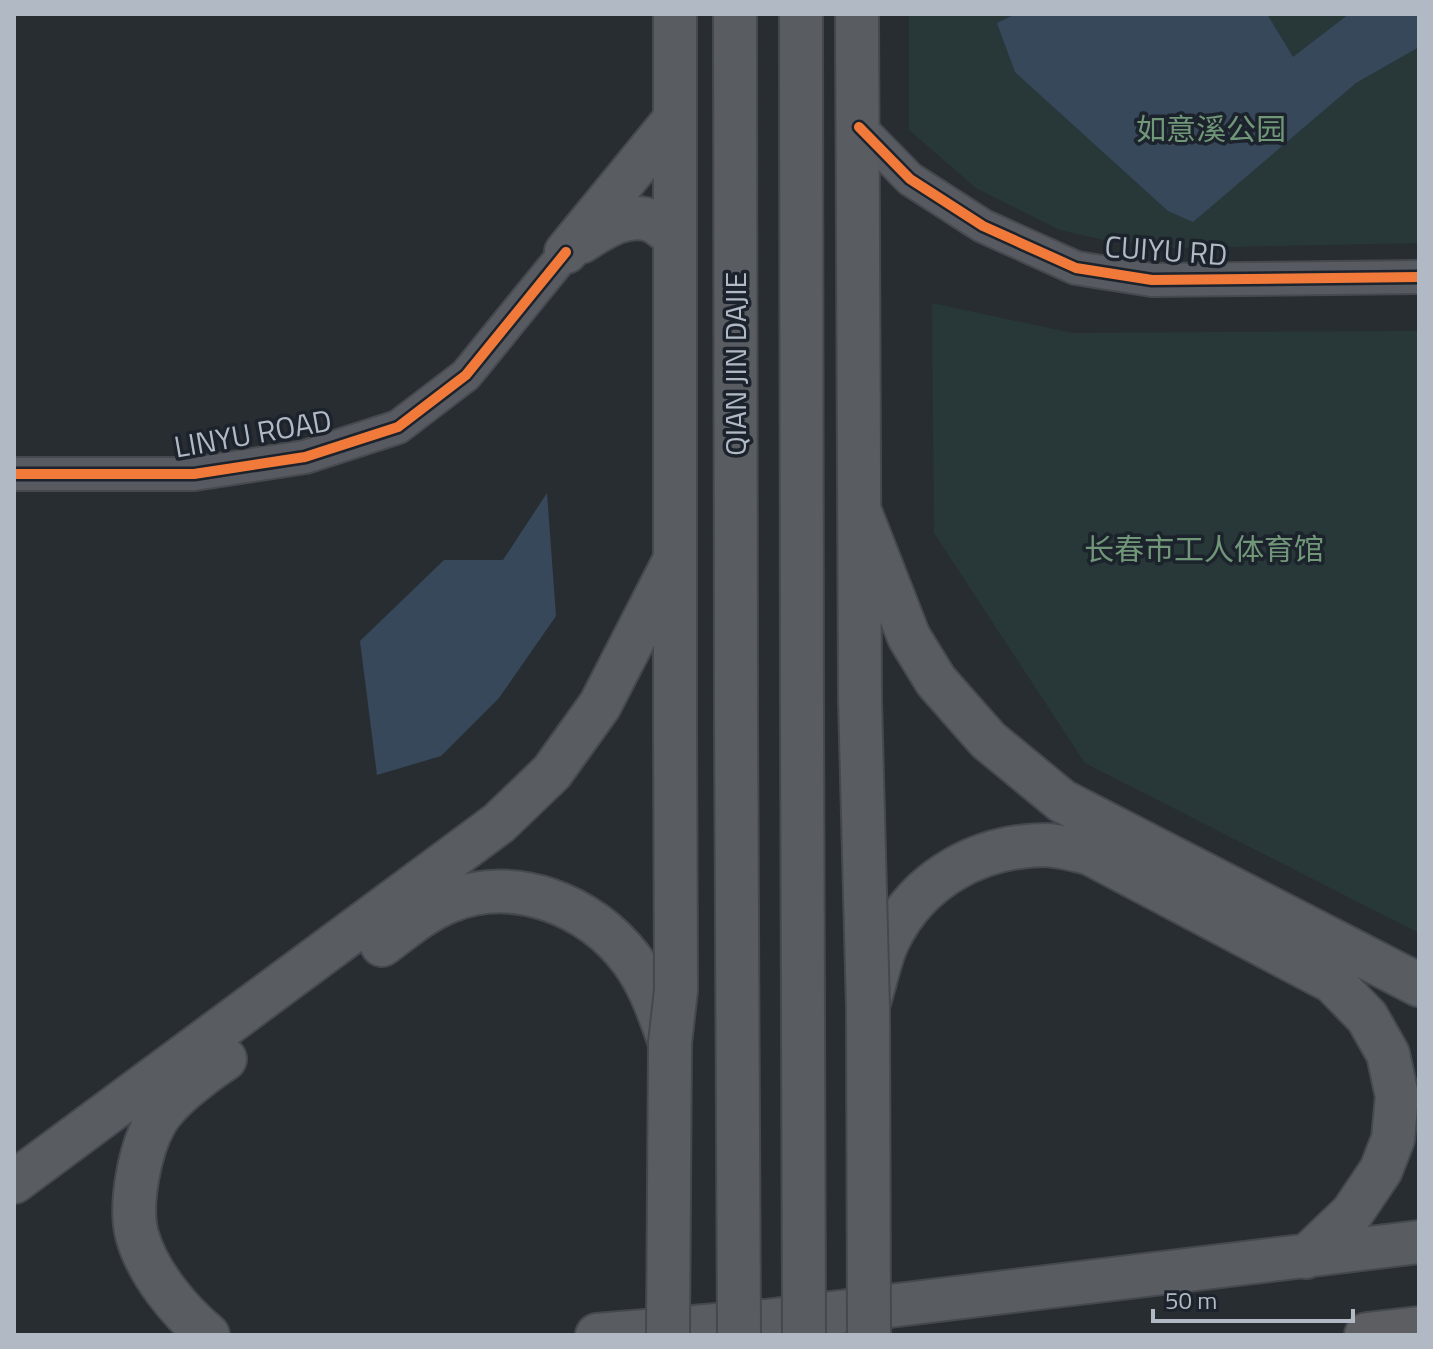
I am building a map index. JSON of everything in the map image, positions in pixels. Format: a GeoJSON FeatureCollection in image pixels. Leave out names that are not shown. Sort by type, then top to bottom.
{"type":"FeatureCollection","features":[{"type":"Feature","properties":{"kind":"highway"},"geometry":{"type":"LineString","coordinates":[[1367,1335],[1419,1329]]}},
{"type":"Feature","properties":{"kind":"main road"},"geometry":{"type":"LineString","coordinates":[[668,1335],[670,1043],[676,990],[673,563],[675,14]]}},
{"type":"Feature","properties":{"kind":"main road","name":"QIAN JIN DAJIE"},"geometry":{"type":"LineString","coordinates":[[735,14],[739,1335]]}},
{"type":"Feature","properties":{"kind":"main road"},"geometry":{"type":"LineString","coordinates":[[801,14],[804,1335]]}},
{"type":"Feature","properties":{"kind":"main road"},"geometry":{"type":"LineString","coordinates":[[857,14],[860,699],[868,1008],[869,1335]]}},
{"type":"Feature","properties":{"kind":"main road"},"geometry":{"type":"LineString","coordinates":[[566,252],[674,120]]}},
{"type":"Feature","properties":{"kind":"main road"},"geometry":{"type":"LineString","coordinates":[[566,252],[603,228],[633,218],[653,221],[674,236]]}},
{"type":"Feature","properties":{"kind":"main road"},"geometry":{"type":"LineString","coordinates":[[859,509],[909,637],[936,681],[988,740],[1062,801],[1419,985]]}},
{"type":"Feature","properties":{"kind":"main road"},"geometry":{"type":"LineString","coordinates":[[14,1182],[499,823],[552,772],[600,705],[673,563]]}},
{"type":"Feature","properties":{"kind":"main road"},"geometry":{"type":"LineString","coordinates":[[868,1008],[888,941],[921,891],[964,861],[1004,849],[1049,845],[1089,853],[1333,982],[1367,1017],[1388,1054],[1397,1096],[1393,1139],[1381,1170],[1352,1213],[1306,1257]]}},
{"type":"Feature","properties":{"kind":"main road"},"geometry":{"type":"LineString","coordinates":[[208,1335],[192,1322],[159,1282],[137,1234],[136,1189],[144,1151],[157,1119],[197,1079],[425,913],[475,894],[510,893],[544,897],[576,911],[604,930],[631,959],[652,993],[670,1043]]}},
{"type":"Feature","properties":{"kind":"main road"},"geometry":{"type":"LineString","coordinates":[[597,1335],[765,1321],[1419,1242]]}},
{"type":"Feature","properties":{"kind":"street","name":"CUIYU RD"},"geometry":{"type":"LineString","coordinates":[[859,127],[910,179],[983,226],[1076,268],[1152,280],[1419,277]]}},
{"type":"Feature","properties":{"kind":"street","name":"LINYU ROAD"},"geometry":{"type":"LineString","coordinates":[[14,474],[194,474],[305,457],[398,427],[466,375],[566,252]]}},
{"type":"Feature","properties":{"kind":"green space","name":"如意溪公园"},"geometry":{"type":"Polygon","coordinates":[[[909,14],[1419,14],[1419,243],[1175,248],[1109,241],[1060,230],[976,188],[909,130],[909,14]]]}},
{"type":"Feature","properties":{"kind":"green space","name":"长春市工人体育馆"},"geometry":{"type":"Polygon","coordinates":[[[932,303],[1072,333],[1419,331],[1419,933],[1085,763],[934,533],[932,303]]]}},
{"type":"Feature","properties":{"kind":"water"},"geometry":{"type":"Polygon","coordinates":[[[1016,14],[1267,14],[1293,57],[1349,14],[1419,14],[1419,47],[1356,83],[1193,222],[1168,211],[1015,72],[997,23],[1016,14]]]}},
{"type":"Feature","properties":{"kind":"water"},"geometry":{"type":"Polygon","coordinates":[[[547,493],[556,616],[499,698],[441,756],[377,775],[360,641],[444,560],[503,560],[547,493]]]}},
{"type":"Feature","properties":{"kind":"cycle path"},"geometry":{"type":"LineString","coordinates":[[859,127],[910,179],[983,226],[1076,268],[1152,280],[1419,277]]}},
{"type":"Feature","properties":{"kind":"cycle path"},"geometry":{"type":"LineString","coordinates":[[14,474],[194,474],[305,457],[398,427],[466,375],[566,252]]}}]}
